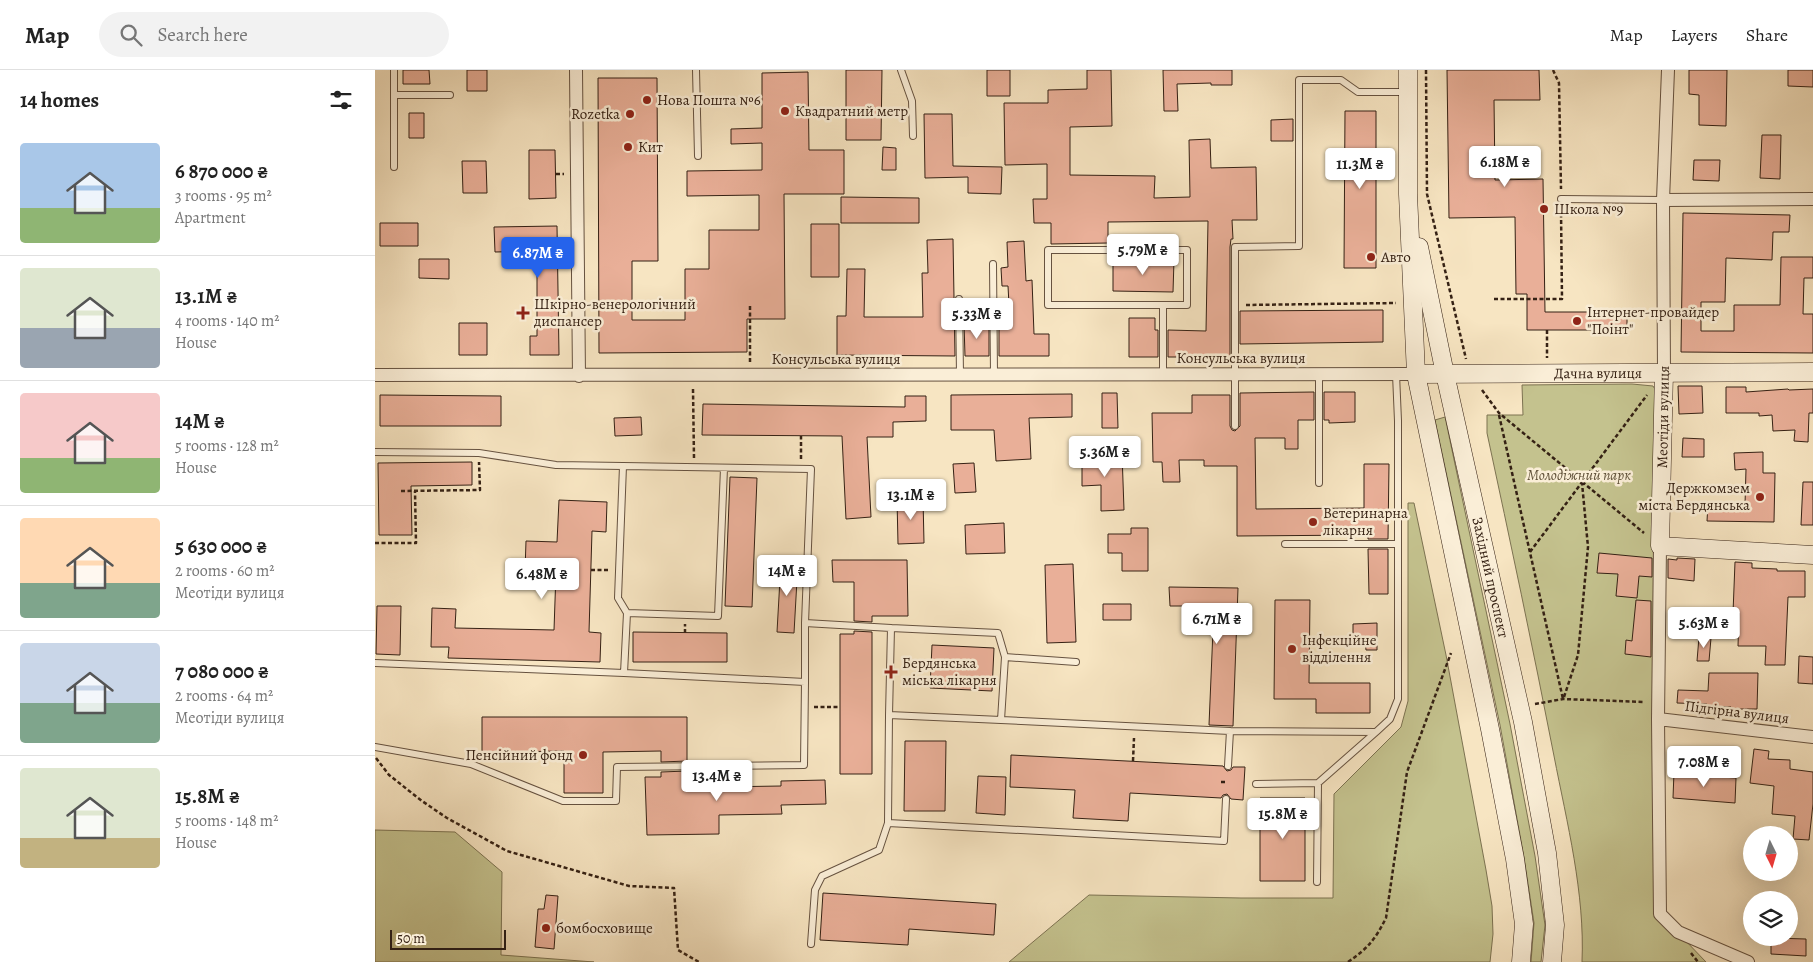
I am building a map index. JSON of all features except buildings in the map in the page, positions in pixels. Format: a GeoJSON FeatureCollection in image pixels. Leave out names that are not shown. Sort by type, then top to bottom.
{"type":"FeatureCollection","features":[{"type":"Feature","properties":{"kind":"main road","name":"Західний проспект"},"geometry":{"type":"LineString","coordinates":[[1408,70],[1408,194],[1416,374],[1490,729],[1515,859],[1524,924],[1521,962]]}},
{"type":"Feature","properties":{"kind":"main road","name":"Західний проспект"},"geometry":{"type":"LineString","coordinates":[[1408,194],[1445,374],[1520,707],[1547,853],[1555,925],[1553,962]]}},
{"type":"Feature","properties":{"kind":"main road","name":"Меотіди вулиця"},"geometry":{"type":"LineString","coordinates":[[1661,546],[1664,372]]}},
{"type":"Feature","properties":{"kind":"main road","name":"Дачна вулиця"},"geometry":{"type":"LineString","coordinates":[[1416,374],[1813,372]]}},
{"type":"Feature","properties":{"kind":"main road"},"geometry":{"type":"LineString","coordinates":[[1661,546],[1813,555]]}},
{"type":"Feature","properties":{"kind":"street"},"geometry":{"type":"LineString","coordinates":[[576,70],[579,376]]}},
{"type":"Feature","properties":{"kind":"street","name":"Меотіди вулиця"},"geometry":{"type":"LineString","coordinates":[[1664,372],[1663,200],[1668,70]]}},
{"type":"Feature","properties":{"kind":"street"},"geometry":{"type":"LineString","coordinates":[[1663,200],[1813,199]]}},
{"type":"Feature","properties":{"kind":"street","name":"Консульська вулиця"},"geometry":{"type":"LineString","coordinates":[[375,375],[1416,374]]}},
{"type":"Feature","properties":{"kind":"street","name":"Меотіди вулиця"},"geometry":{"type":"LineString","coordinates":[[1661,546],[1657,719],[1660,914],[1678,932],[1748,962]]}},
{"type":"Feature","properties":{"kind":"street","name":"Підгірна вулиця"},"geometry":{"type":"LineString","coordinates":[[1657,719],[1813,737]]}},
{"type":"Feature","properties":{"kind":"lane"},"geometry":{"type":"LineString","coordinates":[[394,70],[394,168]]}},
{"type":"Feature","properties":{"kind":"lane"},"geometry":{"type":"LineString","coordinates":[[696,70],[697,156]]}},
{"type":"Feature","properties":{"kind":"lane"},"geometry":{"type":"LineString","coordinates":[[901,70],[912,101],[913,136]]}},
{"type":"Feature","properties":{"kind":"lane"},"geometry":{"type":"LineString","coordinates":[[1235,426],[1235,247],[1299,246],[1299,80],[1341,80],[1358,92],[1408,92]]}},
{"type":"Feature","properties":{"kind":"lane"},"geometry":{"type":"LineString","coordinates":[[394,95],[450,95]]}},
{"type":"Feature","properties":{"kind":"lane"},"geometry":{"type":"LineString","coordinates":[[1561,199],[1663,200]]}},
{"type":"Feature","properties":{"kind":"lane"},"geometry":{"type":"LineString","coordinates":[[1048,250],[1187,250],[1187,305],[1163,305],[1048,305],[1048,250]]}},
{"type":"Feature","properties":{"kind":"lane"},"geometry":{"type":"LineString","coordinates":[[993,264],[994,375]]}},
{"type":"Feature","properties":{"kind":"lane"},"geometry":{"type":"LineString","coordinates":[[959,299],[960,375]]}},
{"type":"Feature","properties":{"kind":"lane"},"geometry":{"type":"LineString","coordinates":[[1163,305],[1163,375]]}},
{"type":"Feature","properties":{"kind":"lane"},"geometry":{"type":"LineString","coordinates":[[1319,374],[1319,483]]}},
{"type":"Feature","properties":{"kind":"lane"},"geometry":{"type":"LineString","coordinates":[[1256,784],[1318,784],[1390,719],[1398,699],[1398,421],[1396,374]]}},
{"type":"Feature","properties":{"kind":"lane"},"geometry":{"type":"LineString","coordinates":[[375,452],[479,453],[557,465],[811,469],[805,623],[804,765],[617,767],[616,801],[563,801],[471,764],[375,747]]}},
{"type":"Feature","properties":{"kind":"lane"},"geometry":{"type":"LineString","coordinates":[[623,466],[618,598],[627,613],[625,674]]}},
{"type":"Feature","properties":{"kind":"lane"},"geometry":{"type":"LineString","coordinates":[[627,613],[718,616],[724,468]]}},
{"type":"Feature","properties":{"kind":"lane"},"geometry":{"type":"LineString","coordinates":[[1285,544],[1398,544]]}},
{"type":"Feature","properties":{"kind":"lane"},"geometry":{"type":"LineString","coordinates":[[805,623],[998,633],[1005,657],[1001,720]]}},
{"type":"Feature","properties":{"kind":"lane"},"geometry":{"type":"LineString","coordinates":[[811,944],[815,890],[822,876],[879,850],[888,823],[891,628]]}},
{"type":"Feature","properties":{"kind":"lane"},"geometry":{"type":"LineString","coordinates":[[1005,657],[1077,662]]}},
{"type":"Feature","properties":{"kind":"lane"},"geometry":{"type":"LineString","coordinates":[[375,663],[805,682]]}},
{"type":"Feature","properties":{"kind":"lane"},"geometry":{"type":"LineString","coordinates":[[889,715],[1230,731],[1376,732]]}},
{"type":"Feature","properties":{"kind":"lane"},"geometry":{"type":"LineString","coordinates":[[1228,766],[1230,731]]}},
{"type":"Feature","properties":{"kind":"lane"},"geometry":{"type":"LineString","coordinates":[[1317,882],[1318,784]]}},
{"type":"Feature","properties":{"kind":"lane"},"geometry":{"type":"LineString","coordinates":[[888,823],[1224,841],[1226,799]]}},
{"type":"Feature","properties":{"kind":"path"},"geometry":{"type":"LineString","coordinates":[[1426,70],[1427,194],[1469,374],[1499,413],[1661,546]]}},
{"type":"Feature","properties":{"kind":"path"},"geometry":{"type":"LineString","coordinates":[[1494,299],[1562,299],[1559,83],[1553,70]]}},
{"type":"Feature","properties":{"kind":"path"},"geometry":{"type":"LineString","coordinates":[[1235,305],[1413,303]]}},
{"type":"Feature","properties":{"kind":"path"},"geometry":{"type":"LineString","coordinates":[[750,306],[750,375]]}},
{"type":"Feature","properties":{"kind":"path"},"geometry":{"type":"LineString","coordinates":[[1547,330],[1547,373]]}},
{"type":"Feature","properties":{"kind":"path"},"geometry":{"type":"LineString","coordinates":[[1530,552],[1664,372]]}},
{"type":"Feature","properties":{"kind":"path"},"geometry":{"type":"LineString","coordinates":[[693,375],[694,467]]}},
{"type":"Feature","properties":{"kind":"path"},"geometry":{"type":"LineString","coordinates":[[1499,413],[1563,699]]}},
{"type":"Feature","properties":{"kind":"path"},"geometry":{"type":"LineString","coordinates":[[801,436],[801,469]]}},
{"type":"Feature","properties":{"kind":"path"},"geometry":{"type":"LineString","coordinates":[[401,491],[480,490],[479,453]]}},
{"type":"Feature","properties":{"kind":"path"},"geometry":{"type":"LineString","coordinates":[[1563,699],[1578,655],[1588,547],[1582,482]]}},
{"type":"Feature","properties":{"kind":"path"},"geometry":{"type":"LineString","coordinates":[[375,543],[416,543],[415,491]]}},
{"type":"Feature","properties":{"kind":"path"},"geometry":{"type":"LineString","coordinates":[[591,570],[619,571]]}},
{"type":"Feature","properties":{"kind":"path"},"geometry":{"type":"LineString","coordinates":[[1348,962],[1364,951],[1377,937],[1387,918],[1407,772],[1451,654]]}},
{"type":"Feature","properties":{"kind":"path"},"geometry":{"type":"LineString","coordinates":[[1520,707],[1563,699],[1658,702]]}},
{"type":"Feature","properties":{"kind":"path"},"geometry":{"type":"LineString","coordinates":[[805,707],[840,707]]}},
{"type":"Feature","properties":{"kind":"path"},"geometry":{"type":"LineString","coordinates":[[1133,761],[1135,727]]}},
{"type":"Feature","properties":{"kind":"path"},"geometry":{"type":"LineString","coordinates":[[375,757],[389,775],[422,801],[447,818],[507,851],[629,886],[674,888],[678,950],[699,962]]}},
{"type":"Feature","properties":{"kind":"path"},"geometry":{"type":"LineString","coordinates":[[1221,782],[1227,782]]}},
{"type":"Feature","properties":{"kind":"green space","name":"Молодіжний парк"},"geometry":{"type":"Polygon","coordinates":[[[1632,384],[1653,386],[1662,401],[1660,914],[1706,962],[1582,962],[1581,910],[1574,858],[1530,635],[1487,433],[1487,415],[1523,415],[1522,385],[1632,384]]]}},
{"type":"Feature","properties":{"kind":"green space"},"geometry":{"type":"Polygon","coordinates":[[[1445,417],[1510,724],[1535,856],[1545,925],[1541,962],[1531,962],[1534,923],[1524,857],[1500,725],[1435,420],[1445,417]]]}},
{"type":"Feature","properties":{"kind":"green space"},"geometry":{"type":"Polygon","coordinates":[[[1408,503],[1414,503],[1446,655],[1486,870],[1492,906],[1493,934],[1490,962],[1009,962],[1089,895],[1333,898],[1334,794],[1401,727],[1408,701],[1408,503]]]}},
{"type":"Feature","properties":{"kind":"green space"},"geometry":{"type":"Polygon","coordinates":[[[375,830],[455,832],[502,872],[501,955],[594,962],[375,962],[375,830]]]}},
{"type":"Feature","properties":{"kind":"place","name":"Нова Пошта №6"},"geometry":{"type":"Point","coordinates":[647,100]}},
{"type":"Feature","properties":{"kind":"place","name":"Квадратний метр"},"geometry":{"type":"Point","coordinates":[785,111]}},
{"type":"Feature","properties":{"kind":"place","name":"Rozetka"},"geometry":{"type":"Point","coordinates":[630,114]}},
{"type":"Feature","properties":{"kind":"place","name":"Кит"},"geometry":{"type":"Point","coordinates":[628,147]}},
{"type":"Feature","properties":{"kind":"place","name":"Школа №9"},"geometry":{"type":"Point","coordinates":[1544,209]}},
{"type":"Feature","properties":{"kind":"place","name":"Авто"},"geometry":{"type":"Point","coordinates":[1371,257]}},
{"type":"Feature","properties":{"kind":"place","name":"Шкірно-венерологічний диспансер"},"geometry":{"type":"Point","coordinates":[523,313]}},
{"type":"Feature","properties":{"kind":"place","name":"Інтернет-провайдер \"Поінт\""},"geometry":{"type":"Point","coordinates":[1577,321]}},
{"type":"Feature","properties":{"kind":"place","name":"Держкомзем міста Бердянська"},"geometry":{"type":"Point","coordinates":[1760,497]}},
{"type":"Feature","properties":{"kind":"place","name":"Ветеринарна лікарня"},"geometry":{"type":"Point","coordinates":[1313,522]}},
{"type":"Feature","properties":{"kind":"place","name":"Інфекційне відділення"},"geometry":{"type":"Point","coordinates":[1292,649]}},
{"type":"Feature","properties":{"kind":"place","name":"Бердянська міська лікарня"},"geometry":{"type":"Point","coordinates":[891,672]}},
{"type":"Feature","properties":{"kind":"place","name":"Пенсійний фонд"},"geometry":{"type":"Point","coordinates":[583,755]}},
{"type":"Feature","properties":{"kind":"place","name":"бомбосховище"},"geometry":{"type":"Point","coordinates":[546,928]}}]}
